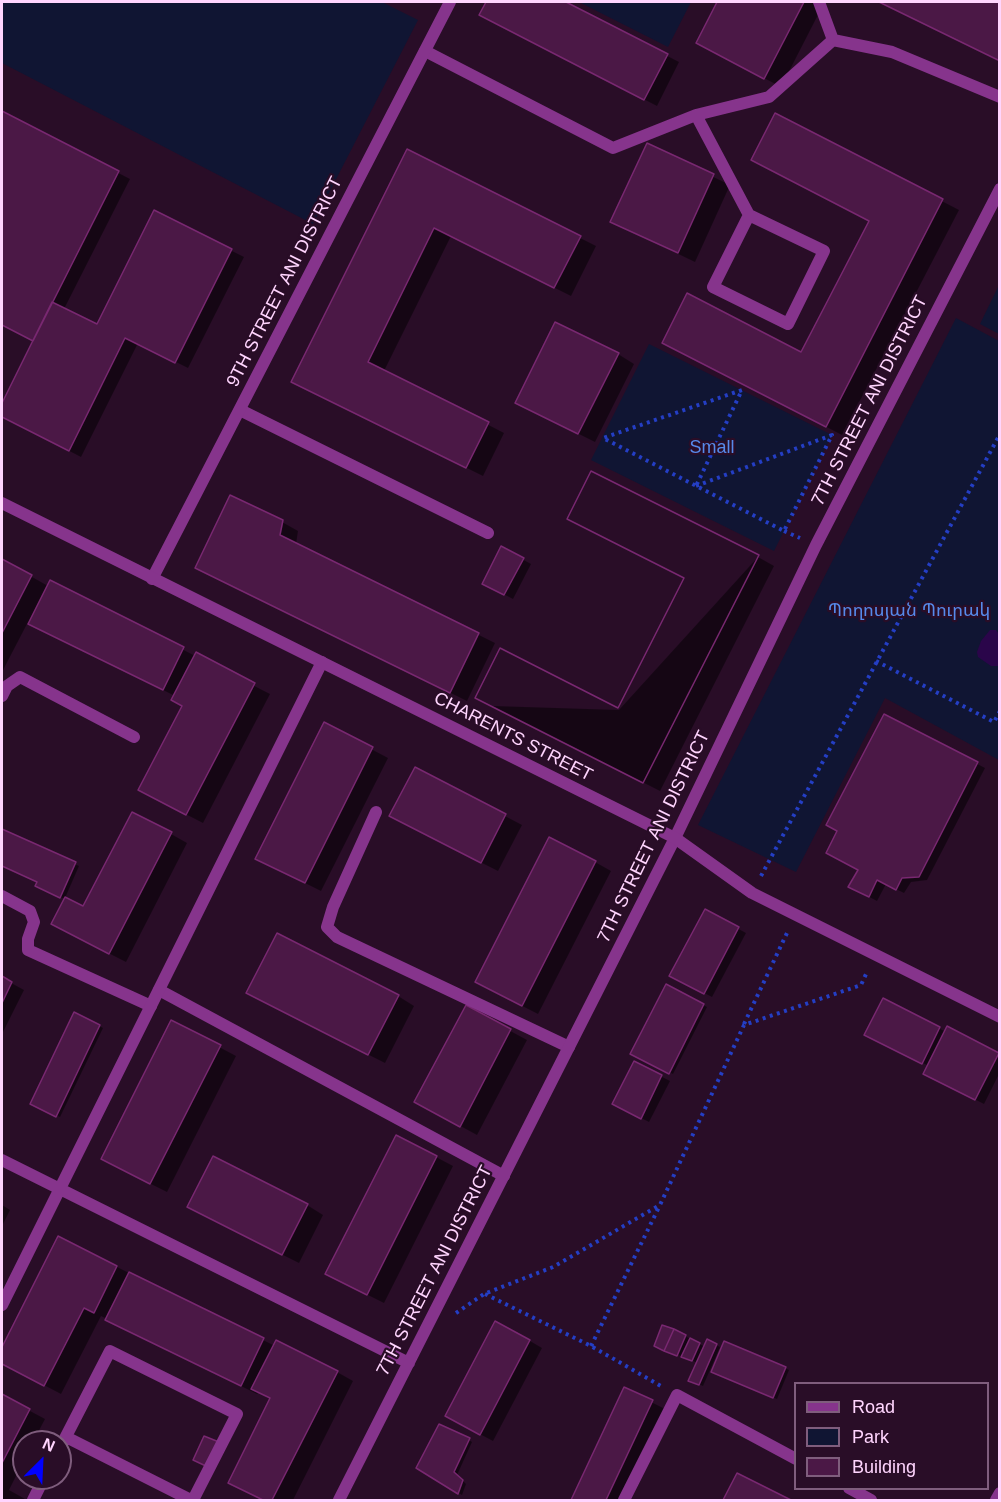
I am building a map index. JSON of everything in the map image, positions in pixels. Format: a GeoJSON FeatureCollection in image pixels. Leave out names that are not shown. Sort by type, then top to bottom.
{"type":"FeatureCollection","features":[{"type":"Feature","properties":{"kind":"street","name":"9TH STREET ANI DISTRICT"},"geometry":{"type":"LineString","coordinates":[[152,579],[450,2]]}},
{"type":"Feature","properties":{"kind":"street"},"geometry":{"type":"LineString","coordinates":[[819,2],[833,40]]}},
{"type":"Feature","properties":{"kind":"street"},"geometry":{"type":"LineString","coordinates":[[424,51],[613,148],[696,115],[769,97],[833,40]]}},
{"type":"Feature","properties":{"kind":"street"},"geometry":{"type":"LineString","coordinates":[[833,40],[892,52],[999,97]]}},
{"type":"Feature","properties":{"kind":"street"},"geometry":{"type":"LineString","coordinates":[[696,115],[749,214],[824,251],[788,324],[713,287],[749,214]]}},
{"type":"Feature","properties":{"kind":"street","name":"7TH STREET ANI DISTRICT"},"geometry":{"type":"LineString","coordinates":[[339,1500],[675,838],[816,545],[999,189]]}},
{"type":"Feature","properties":{"kind":"street"},"geometry":{"type":"LineString","coordinates":[[240,410],[488,533]]}},
{"type":"Feature","properties":{"kind":"street","name":"CHARENTS STREET"},"geometry":{"type":"LineString","coordinates":[[2,503],[675,838],[752,893],[999,1017]]}},
{"type":"Feature","properties":{"kind":"street"},"geometry":{"type":"LineString","coordinates":[[2,1305],[322,662]]}},
{"type":"Feature","properties":{"kind":"street"},"geometry":{"type":"LineString","coordinates":[[2,696],[7,686],[20,677],[134,737]]}},
{"type":"Feature","properties":{"kind":"street"},"geometry":{"type":"LineString","coordinates":[[376,812],[333,907],[327,927],[337,937],[569,1047]]}},
{"type":"Feature","properties":{"kind":"street"},"geometry":{"type":"LineString","coordinates":[[2,896],[30,911],[34,922],[28,939],[28,950],[150,1006]]}},
{"type":"Feature","properties":{"kind":"street"},"geometry":{"type":"LineString","coordinates":[[159,990],[504,1176]]}},
{"type":"Feature","properties":{"kind":"street"},"geometry":{"type":"LineString","coordinates":[[2,1160],[409,1363]]}},
{"type":"Feature","properties":{"kind":"street"},"geometry":{"type":"LineString","coordinates":[[69,1430],[110,1351],[237,1414],[192,1500],[72,1446]]}},
{"type":"Feature","properties":{"kind":"street"},"geometry":{"type":"LineString","coordinates":[[624,1500],[676,1395],[794,1458]]}},
{"type":"Feature","properties":{"kind":"street"},"geometry":{"type":"LineString","coordinates":[[853,1490],[871,1500]]}},
{"type":"Feature","properties":{"kind":"street"},"geometry":{"type":"LineString","coordinates":[[996,1500],[999,1493]]}},
{"type":"Feature","properties":{"kind":"path"},"geometry":{"type":"LineString","coordinates":[[696,486],[717,478],[832,435],[784,531],[696,486],[603,438],[742,390],[696,486]]}},
{"type":"Feature","properties":{"kind":"path"},"geometry":{"type":"LineString","coordinates":[[752,893],[999,434]]}},
{"type":"Feature","properties":{"kind":"path"},"geometry":{"type":"LineString","coordinates":[[876,662],[994,722],[999,711]]}},
{"type":"Feature","properties":{"kind":"path"},"geometry":{"type":"LineString","coordinates":[[591,1346],[660,1205],[796,914]]}},
{"type":"Feature","properties":{"kind":"path"},"geometry":{"type":"LineString","coordinates":[[744,1025],[861,985],[875,954]]}},
{"type":"Feature","properties":{"kind":"path"},"geometry":{"type":"LineString","coordinates":[[456,1314],[484,1294],[553,1267],[660,1205]]}},
{"type":"Feature","properties":{"kind":"path"},"geometry":{"type":"LineString","coordinates":[[484,1294],[591,1346],[676,1395]]}},
{"type":"Feature","properties":{"kind":"green space"},"geometry":{"type":"Polygon","coordinates":[[[2,2],[382,2],[418,20],[313,224],[2,63],[2,2]]]}},
{"type":"Feature","properties":{"kind":"green space"},"geometry":{"type":"Polygon","coordinates":[[[579,2],[691,2],[668,47],[579,2]]]}},
{"type":"Feature","properties":{"kind":"green space"},"geometry":{"type":"Polygon","coordinates":[[[999,285],[1000,334],[980,324],[999,285]]]}},
{"type":"Feature","properties":{"kind":"green space","name":"Պողոսյան Պուրակ"},"geometry":{"type":"Polygon","coordinates":[[[956,318],[999,341],[999,760],[885,698],[796,872],[698,825],[956,318]]]}},
{"type":"Feature","properties":{"kind":"green space","name":"Small"},"geometry":{"type":"Polygon","coordinates":[[[649,344],[832,435],[774,551],[591,460],[649,344]]]}},
{"type":"Feature","properties":{"kind":"shaded area"},"geometry":{"type":"Polygon","coordinates":[[[990,630],[996,630],[999,634],[999,666],[991,666],[978,657],[977,652],[981,641],[990,630]]]}},
{"type":"Feature","properties":{"kind":"building"},"geometry":{"type":"Polygon","coordinates":[[[486,2],[566,2],[668,54],[644,100],[479,15],[486,2]]]}},
{"type":"Feature","properties":{"kind":"building"},"geometry":{"type":"Polygon","coordinates":[[[717,2],[804,2],[764,79],[696,43],[717,2]]]}},
{"type":"Feature","properties":{"kind":"building"},"geometry":{"type":"Polygon","coordinates":[[[879,2],[1000,2],[1000,61],[879,2]]]}},
{"type":"Feature","properties":{"kind":"building"},"geometry":{"type":"Polygon","coordinates":[[[2,111],[119,171],[33,341],[2,325],[2,111]]]}},
{"type":"Feature","properties":{"kind":"building"},"geometry":{"type":"Polygon","coordinates":[[[775,113],[943,199],[826,427],[662,343],[687,293],[801,352],[869,221],[751,160],[775,113]]]}},
{"type":"Feature","properties":{"kind":"building"},"geometry":{"type":"Polygon","coordinates":[[[647,143],[714,174],[678,253],[610,222],[647,143]]]}},
{"type":"Feature","properties":{"kind":"building"},"geometry":{"type":"Polygon","coordinates":[[[407,149],[581,236],[554,288],[434,228],[368,362],[489,422],[466,468],[291,382],[407,149]]]}},
{"type":"Feature","properties":{"kind":"building"},"geometry":{"type":"Polygon","coordinates":[[[154,210],[232,249],[175,363],[125,338],[69,451],[2,417],[2,403],[52,302],[97,324],[154,210]]]}},
{"type":"Feature","properties":{"kind":"building"},"geometry":{"type":"Polygon","coordinates":[[[555,322],[619,353],[578,434],[515,403],[555,322]]]}},
{"type":"Feature","properties":{"kind":"building"},"geometry":{"type":"Polygon","coordinates":[[[591,471],[759,555],[643,783],[475,698],[500,648],[618,708],[684,578],[567,519],[591,471]]]}},
{"type":"Feature","properties":{"kind":"building"},"geometry":{"type":"Polygon","coordinates":[[[591,471],[759,555],[643,783],[475,698],[500,648],[618,708],[684,578],[567,519],[591,471]]]}},
{"type":"Feature","properties":{"kind":"building"},"geometry":{"type":"Polygon","coordinates":[[[230,495],[283,520],[280,535],[479,633],[450,693],[195,568],[230,495]]]}},
{"type":"Feature","properties":{"kind":"building"},"geometry":{"type":"Polygon","coordinates":[[[501,546],[524,558],[504,595],[482,584],[501,546]]]}},
{"type":"Feature","properties":{"kind":"building"},"geometry":{"type":"Polygon","coordinates":[[[2,559],[32,575],[2,633],[2,559]]]}},
{"type":"Feature","properties":{"kind":"building"},"geometry":{"type":"Polygon","coordinates":[[[50,580],[184,647],[163,690],[28,624],[50,580]]]}},
{"type":"Feature","properties":{"kind":"building"},"geometry":{"type":"Polygon","coordinates":[[[196,652],[255,683],[186,815],[138,790],[182,706],[171,700],[196,652]]]}},
{"type":"Feature","properties":{"kind":"building"},"geometry":{"type":"Polygon","coordinates":[[[884,714],[978,762],[919,877],[902,878],[896,890],[877,880],[869,897],[848,887],[858,870],[826,853],[837,831],[826,825],[884,714]]]}},
{"type":"Feature","properties":{"kind":"building"},"geometry":{"type":"Polygon","coordinates":[[[324,722],[373,747],[305,883],[255,859],[324,722]]]}},
{"type":"Feature","properties":{"kind":"building"},"geometry":{"type":"Polygon","coordinates":[[[415,767],[506,814],[481,863],[389,816],[415,767]]]}},
{"type":"Feature","properties":{"kind":"building"},"geometry":{"type":"Polygon","coordinates":[[[132,812],[172,832],[109,954],[51,924],[65,897],[83,906],[132,812]]]}},
{"type":"Feature","properties":{"kind":"building"},"geometry":{"type":"Polygon","coordinates":[[[2,829],[76,862],[60,898],[35,886],[37,882],[2,866],[2,829]]]}},
{"type":"Feature","properties":{"kind":"building"},"geometry":{"type":"Polygon","coordinates":[[[549,837],[596,861],[522,1006],[475,982],[549,837]]]}},
{"type":"Feature","properties":{"kind":"building"},"geometry":{"type":"Polygon","coordinates":[[[705,909],[739,927],[704,994],[669,976],[705,909]]]}},
{"type":"Feature","properties":{"kind":"building"},"geometry":{"type":"Polygon","coordinates":[[[277,933],[399,995],[368,1055],[246,993],[277,933]]]}},
{"type":"Feature","properties":{"kind":"building"},"geometry":{"type":"Polygon","coordinates":[[[2,976],[12,982],[2,1003],[2,976]]]}},
{"type":"Feature","properties":{"kind":"building"},"geometry":{"type":"Polygon","coordinates":[[[666,984],[704,1004],[669,1074],[630,1054],[666,984]]]}},
{"type":"Feature","properties":{"kind":"building"},"geometry":{"type":"Polygon","coordinates":[[[883,998],[940,1027],[922,1064],[864,1035],[883,998]]]}},
{"type":"Feature","properties":{"kind":"building"},"geometry":{"type":"Polygon","coordinates":[[[466,1005],[511,1029],[460,1127],[414,1102],[466,1005]]]}},
{"type":"Feature","properties":{"kind":"building"},"geometry":{"type":"Polygon","coordinates":[[[74,1012],[100,1025],[56,1117],[30,1104],[74,1012]]]}},
{"type":"Feature","properties":{"kind":"building"},"geometry":{"type":"Polygon","coordinates":[[[171,1020],[221,1045],[150,1184],[101,1159],[171,1020]]]}},
{"type":"Feature","properties":{"kind":"building"},"geometry":{"type":"Polygon","coordinates":[[[947,1026],[999,1053],[975,1100],[923,1074],[947,1026]]]}},
{"type":"Feature","properties":{"kind":"building"},"geometry":{"type":"Polygon","coordinates":[[[634,1061],[662,1075],[641,1119],[612,1104],[634,1061]]]}},
{"type":"Feature","properties":{"kind":"building"},"geometry":{"type":"Polygon","coordinates":[[[396,1135],[437,1156],[367,1295],[325,1274],[396,1135]]]}},
{"type":"Feature","properties":{"kind":"building"},"geometry":{"type":"Polygon","coordinates":[[[213,1156],[308,1204],[282,1255],[187,1207],[213,1156]]]}},
{"type":"Feature","properties":{"kind":"building"},"geometry":{"type":"Polygon","coordinates":[[[58,1236],[117,1266],[94,1313],[84,1308],[44,1386],[2,1364],[2,1347],[58,1236]]]}},
{"type":"Feature","properties":{"kind":"building"},"geometry":{"type":"Polygon","coordinates":[[[129,1272],[264,1338],[241,1386],[105,1320],[129,1272]]]}},
{"type":"Feature","properties":{"kind":"building"},"geometry":{"type":"Polygon","coordinates":[[[495,1321],[530,1340],[480,1435],[445,1416],[495,1321]]]}},
{"type":"Feature","properties":{"kind":"building"},"geometry":{"type":"Polygon","coordinates":[[[662,1325],[674,1329],[664,1351],[654,1346],[662,1325]]]}},
{"type":"Feature","properties":{"kind":"building"},"geometry":{"type":"Polygon","coordinates":[[[674,1329],[686,1335],[677,1356],[664,1351],[674,1329]]]}},
{"type":"Feature","properties":{"kind":"building"},"geometry":{"type":"Polygon","coordinates":[[[690,1338],[700,1343],[692,1361],[681,1357],[690,1338]]]}},
{"type":"Feature","properties":{"kind":"building"},"geometry":{"type":"Polygon","coordinates":[[[707,1339],[717,1344],[699,1385],[688,1381],[707,1339]]]}},
{"type":"Feature","properties":{"kind":"building"},"geometry":{"type":"Polygon","coordinates":[[[276,1340],[338,1371],[272,1500],[263,1500],[228,1483],[270,1398],[251,1389],[276,1340]]]}},
{"type":"Feature","properties":{"kind":"building"},"geometry":{"type":"Polygon","coordinates":[[[724,1341],[786,1367],[773,1398],[711,1372],[724,1341]]]}},
{"type":"Feature","properties":{"kind":"building"},"geometry":{"type":"Polygon","coordinates":[[[624,1387],[653,1400],[606,1500],[571,1500],[624,1387]]]}},
{"type":"Feature","properties":{"kind":"building"},"geometry":{"type":"Polygon","coordinates":[[[2,1394],[30,1409],[19,1430],[12,1430],[12,1444],[2,1463],[2,1394]]]}},
{"type":"Feature","properties":{"kind":"building"},"geometry":{"type":"Polygon","coordinates":[[[439,1424],[470,1438],[454,1472],[463,1480],[458,1494],[416,1468],[439,1424]]]}},
{"type":"Feature","properties":{"kind":"building"},"geometry":{"type":"Polygon","coordinates":[[[204,1436],[219,1442],[208,1467],[193,1460],[204,1436]]]}},
{"type":"Feature","properties":{"kind":"building"},"geometry":{"type":"Polygon","coordinates":[[[737,1473],[791,1500],[723,1500],[737,1473]]]}}]}
